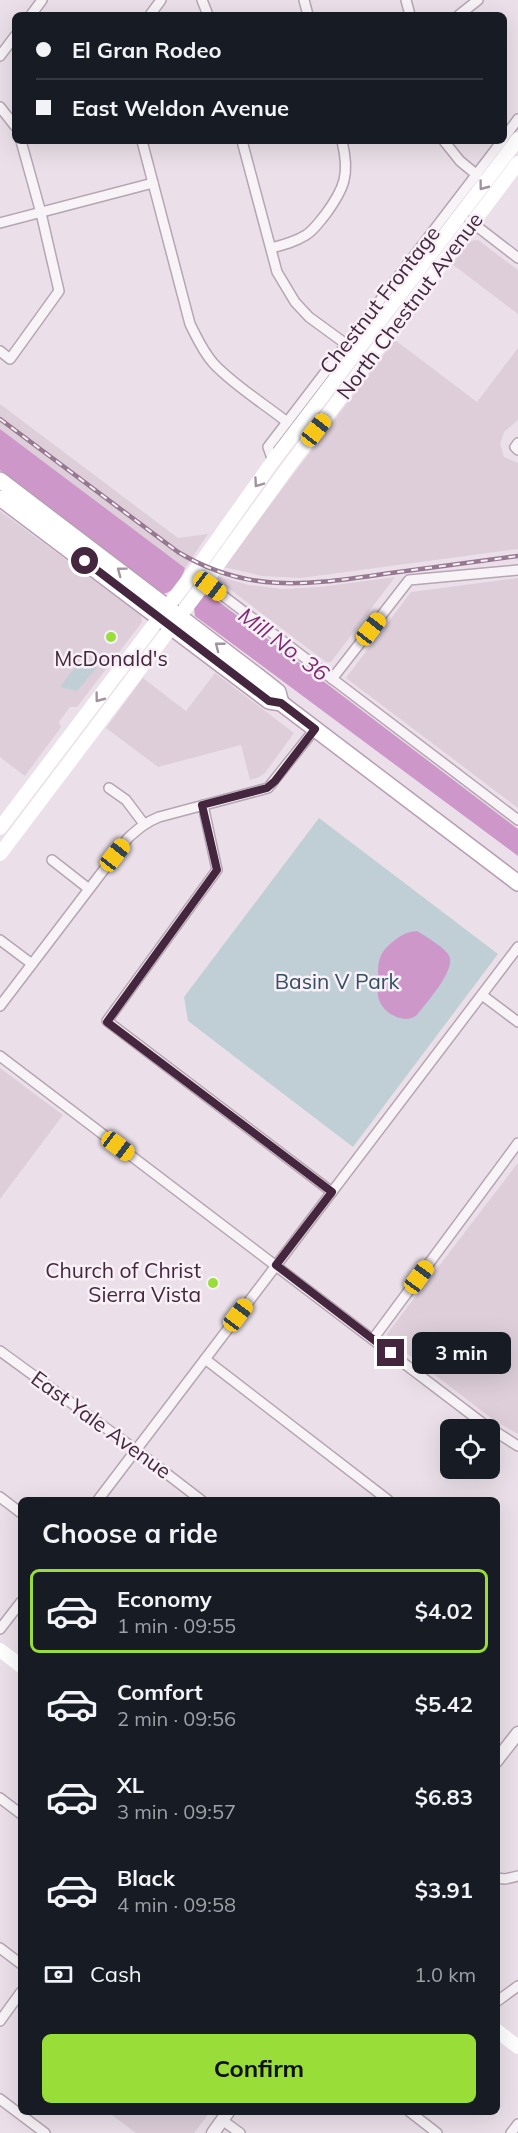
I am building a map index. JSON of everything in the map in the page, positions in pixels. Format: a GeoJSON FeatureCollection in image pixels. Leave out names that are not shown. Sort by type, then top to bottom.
{"type":"FeatureCollection","features":[{"type":"Feature","properties":{"kind":"main road","name":"North Chestnut Avenue"},"geometry":{"type":"LineString","coordinates":[[1,824],[78,725],[174,611],[201,587],[369,361],[467,219],[518,139]]}},
{"type":"Feature","properties":{"kind":"main road","name":"North Chestnut Avenue"},"geometry":{"type":"LineString","coordinates":[[0,854],[37,806],[174,611],[186,583],[304,421],[351,348],[518,163]]}},
{"type":"Feature","properties":{"kind":"main road"},"geometry":{"type":"LineString","coordinates":[[289,466],[285,460],[286,456],[301,436],[304,421]]}},
{"type":"Feature","properties":{"kind":"main road"},"geometry":{"type":"LineString","coordinates":[[0,480],[174,611],[269,701],[281,703],[518,883]]}},
{"type":"Feature","properties":{"kind":"main road"},"geometry":{"type":"LineString","coordinates":[[0,489],[51,527],[85,544]]}},
{"type":"Feature","properties":{"kind":"main road"},"geometry":{"type":"LineString","coordinates":[[0,498],[174,611]]}},
{"type":"Feature","properties":{"kind":"main road"},"geometry":{"type":"LineString","coordinates":[[201,587],[205,558]]}},
{"type":"Feature","properties":{"kind":"main road"},"geometry":{"type":"LineString","coordinates":[[37,806],[50,777],[77,740],[80,734],[78,725]]}},
{"type":"Feature","properties":{"kind":"main road"},"geometry":{"type":"LineString","coordinates":[[0,1650],[18,1664]]}},
{"type":"Feature","properties":{"kind":"main road"},"geometry":{"type":"LineString","coordinates":[[500,2033],[518,2047]]}},
{"type":"Feature","properties":{"kind":"street"},"geometry":{"type":"LineString","coordinates":[[463,12],[478,0]]}},
{"type":"Feature","properties":{"kind":"street"},"geometry":{"type":"LineString","coordinates":[[0,56],[12,40]]}},
{"type":"Feature","properties":{"kind":"street"},"geometry":{"type":"LineString","coordinates":[[0,107],[12,122]]}},
{"type":"Feature","properties":{"kind":"street","name":"Chestnut Frontage"},"geometry":{"type":"LineString","coordinates":[[507,135],[518,120]]}},
{"type":"Feature","properties":{"kind":"street"},"geometry":{"type":"LineString","coordinates":[[0,351],[10,359],[59,291],[22,144]]}},
{"type":"Feature","properties":{"kind":"street"},"geometry":{"type":"LineString","coordinates":[[143,144],[190,324],[200,345],[213,363],[287,422]]}},
{"type":"Feature","properties":{"kind":"street"},"geometry":{"type":"LineString","coordinates":[[243,144],[277,273],[295,302],[309,316],[369,361]]}},
{"type":"Feature","properties":{"kind":"street"},"geometry":{"type":"LineString","coordinates":[[271,248],[296,241],[308,234],[340,195],[345,180],[346,164],[343,144]]}},
{"type":"Feature","properties":{"kind":"street"},"geometry":{"type":"LineString","coordinates":[[446,144],[460,161],[477,175]]}},
{"type":"Feature","properties":{"kind":"street","name":"Chestnut Frontage"},"geometry":{"type":"LineString","coordinates":[[273,461],[268,447],[351,348],[500,144]]}},
{"type":"Feature","properties":{"kind":"street"},"geometry":{"type":"LineString","coordinates":[[0,224],[153,183]]}},
{"type":"Feature","properties":{"kind":"street"},"geometry":{"type":"LineString","coordinates":[[467,219],[518,258]]}},
{"type":"Feature","properties":{"kind":"street"},"geometry":{"type":"LineString","coordinates":[[332,679],[410,580],[518,570]]}},
{"type":"Feature","properties":{"kind":"street"},"geometry":{"type":"LineString","coordinates":[[201,587],[332,679],[518,820]]}},
{"type":"Feature","properties":{"kind":"street"},"geometry":{"type":"LineString","coordinates":[[0,1006],[128,838],[144,824],[159,817],[267,788],[315,729]]}},
{"type":"Feature","properties":{"kind":"street"},"geometry":{"type":"LineString","coordinates":[[109,788],[126,800],[144,824]]}},
{"type":"Feature","properties":{"kind":"street"},"geometry":{"type":"LineString","coordinates":[[202,805],[217,870],[107,1022],[332,1192]]}},
{"type":"Feature","properties":{"kind":"street"},"geometry":{"type":"LineString","coordinates":[[1,824],[16,833]]}},
{"type":"Feature","properties":{"kind":"street"},"geometry":{"type":"LineString","coordinates":[[52,860],[89,889]]}},
{"type":"Feature","properties":{"kind":"street"},"geometry":{"type":"LineString","coordinates":[[0,940],[32,964]]}},
{"type":"Feature","properties":{"kind":"street"},"geometry":{"type":"LineString","coordinates":[[100,1497],[518,947]]}},
{"type":"Feature","properties":{"kind":"street"},"geometry":{"type":"LineString","coordinates":[[482,995],[518,1022]]}},
{"type":"Feature","properties":{"kind":"street"},"geometry":{"type":"LineString","coordinates":[[0,1056],[485,1425],[518,1446]]}},
{"type":"Feature","properties":{"kind":"street"},"geometry":{"type":"LineString","coordinates":[[373,1339],[517,1148]]}},
{"type":"Feature","properties":{"kind":"street","name":"East Yale Avenue"},"geometry":{"type":"LineString","coordinates":[[0,1351],[197,1497]]}},
{"type":"Feature","properties":{"kind":"street"},"geometry":{"type":"LineString","coordinates":[[205,1359],[384,1497]]}},
{"type":"Feature","properties":{"kind":"street"},"geometry":{"type":"LineString","coordinates":[[0,1497],[18,1511]]}},
{"type":"Feature","properties":{"kind":"street"},"geometry":{"type":"LineString","coordinates":[[0,1629],[18,1606]]}},
{"type":"Feature","properties":{"kind":"street"},"geometry":{"type":"LineString","coordinates":[[500,1756],[518,1733]]}},
{"type":"Feature","properties":{"kind":"street"},"geometry":{"type":"LineString","coordinates":[[0,1798],[18,1812]]}},
{"type":"Feature","properties":{"kind":"street"},"geometry":{"type":"LineString","coordinates":[[500,1879],[505,1880],[518,1876]]}},
{"type":"Feature","properties":{"kind":"street"},"geometry":{"type":"LineString","coordinates":[[0,1948],[18,1962]]}},
{"type":"Feature","properties":{"kind":"street"},"geometry":{"type":"LineString","coordinates":[[500,1999],[518,1986]]}},
{"type":"Feature","properties":{"kind":"street"},"geometry":{"type":"LineString","coordinates":[[0,2021],[18,1996]]}},
{"type":"Feature","properties":{"kind":"street"},"geometry":{"type":"LineString","coordinates":[[0,2099],[18,2113]]}},
{"type":"Feature","properties":{"kind":"street"},"geometry":{"type":"LineString","coordinates":[[21,2115],[45,2133]]}},
{"type":"Feature","properties":{"kind":"street"},"geometry":{"type":"LineString","coordinates":[[414,2115],[437,2133]]}},
{"type":"Feature","properties":{"kind":"street"},"geometry":{"type":"LineString","coordinates":[[213,2133],[225,2116],[240,2133]]}},
{"type":"Feature","properties":{"kind":"street"},"geometry":{"type":"LineString","coordinates":[[511,2133],[518,2124]]}},
{"type":"Feature","properties":{"kind":"shaded area"},"geometry":{"type":"Polygon","coordinates":[[[478,240],[518,270],[518,314],[452,264],[470,241],[478,240]]]}},
{"type":"Feature","properties":{"kind":"shaded area"},"geometry":{"type":"Polygon","coordinates":[[[395,340],[477,402],[518,348],[518,420],[504,432],[500,444],[504,457],[518,463],[518,549],[301,578],[262,576],[223,567],[395,340]]]}},
{"type":"Feature","properties":{"kind":"shaded area"},"geometry":{"type":"Polygon","coordinates":[[[0,404],[178,538],[208,534],[185,568],[0,429],[0,404]]]}},
{"type":"Feature","properties":{"kind":"shaded area"},"geometry":{"type":"Polygon","coordinates":[[[0,429],[185,568],[175,588],[163,594],[0,470],[0,429]]]}},
{"type":"Feature","properties":{"kind":"shaded area"},"geometry":{"type":"Polygon","coordinates":[[[0,511],[141,615],[142,622],[77,707],[70,707],[59,722],[61,727],[25,776],[0,757],[0,511]]]}},
{"type":"Feature","properties":{"kind":"shaded area"},"geometry":{"type":"Polygon","coordinates":[[[217,576],[249,585],[283,589],[320,587],[395,577],[331,662],[326,662],[219,581],[217,576]]]}},
{"type":"Feature","properties":{"kind":"shaded area"},"geometry":{"type":"Polygon","coordinates":[[[518,578],[518,808],[346,678],[411,592],[518,578]]]}},
{"type":"Feature","properties":{"kind":"shaded area"},"geometry":{"type":"Polygon","coordinates":[[[204,595],[210,595],[518,829],[518,856],[195,616],[194,608],[204,595]]]}},
{"type":"Feature","properties":{"kind":"shaded area"},"geometry":{"type":"Polygon","coordinates":[[[215,673],[294,733],[265,773],[259,777],[250,780],[241,745],[158,767],[106,728],[143,678],[186,711],[215,673]]]}},
{"type":"Feature","properties":{"kind":"shaded area"},"geometry":{"type":"Polygon","coordinates":[[[417,931],[448,954],[450,965],[438,988],[417,1015],[407,1019],[390,1014],[379,1000],[379,962],[382,953],[395,940],[417,931]]]}},
{"type":"Feature","properties":{"kind":"shaded area"},"geometry":{"type":"Polygon","coordinates":[[[0,1068],[63,1115],[0,1199],[0,1068]]]}},
{"type":"Feature","properties":{"kind":"shaded area"},"geometry":{"type":"Polygon","coordinates":[[[517,1164],[518,1434],[500,1424],[500,1419],[492,1419],[388,1339],[387,1334],[517,1164]]]}},
{"type":"Feature","properties":{"kind":"shaded area"},"geometry":{"type":"Polygon","coordinates":[[[112,2115],[208,2115],[194,2133],[136,2133],[112,2115]]]}},
{"type":"Feature","properties":{"kind":"green space"},"geometry":{"type":"Polygon","coordinates":[[[80,661],[97,667],[77,691],[60,687],[80,661]]]}},
{"type":"Feature","properties":{"kind":"green space","name":"Basin V Park"},"geometry":{"type":"Polygon","coordinates":[[[319,818],[498,954],[353,1147],[188,1021],[184,997],[319,818]]]}},
{"type":"Feature","properties":{"kind":"railway"},"geometry":{"type":"LineString","coordinates":[[0,419],[178,552],[205,566],[231,575],[257,581],[308,583],[518,556]]}},
{"type":"Feature","properties":{"kind":"place","name":"McDonald's"},"geometry":{"type":"Point","coordinates":[111,637]}},
{"type":"Feature","properties":{"kind":"place","name":"Church of Christ Sierra Vista"},"geometry":{"type":"Point","coordinates":[213,1283]}},
{"type":"Feature","properties":{"kind":"route"},"geometry":{"type":"LineString","coordinates":[[85,561],[269,701],[281,703],[315,729],[267,788],[202,805],[217,870],[107,1022],[332,1192],[276,1265],[391,1353]]}},
{"type":"Feature","properties":{"kind":"water label","name":"Mill No. 36"},"geometry":{"type":"Point","coordinates":[284,644]}}]}
